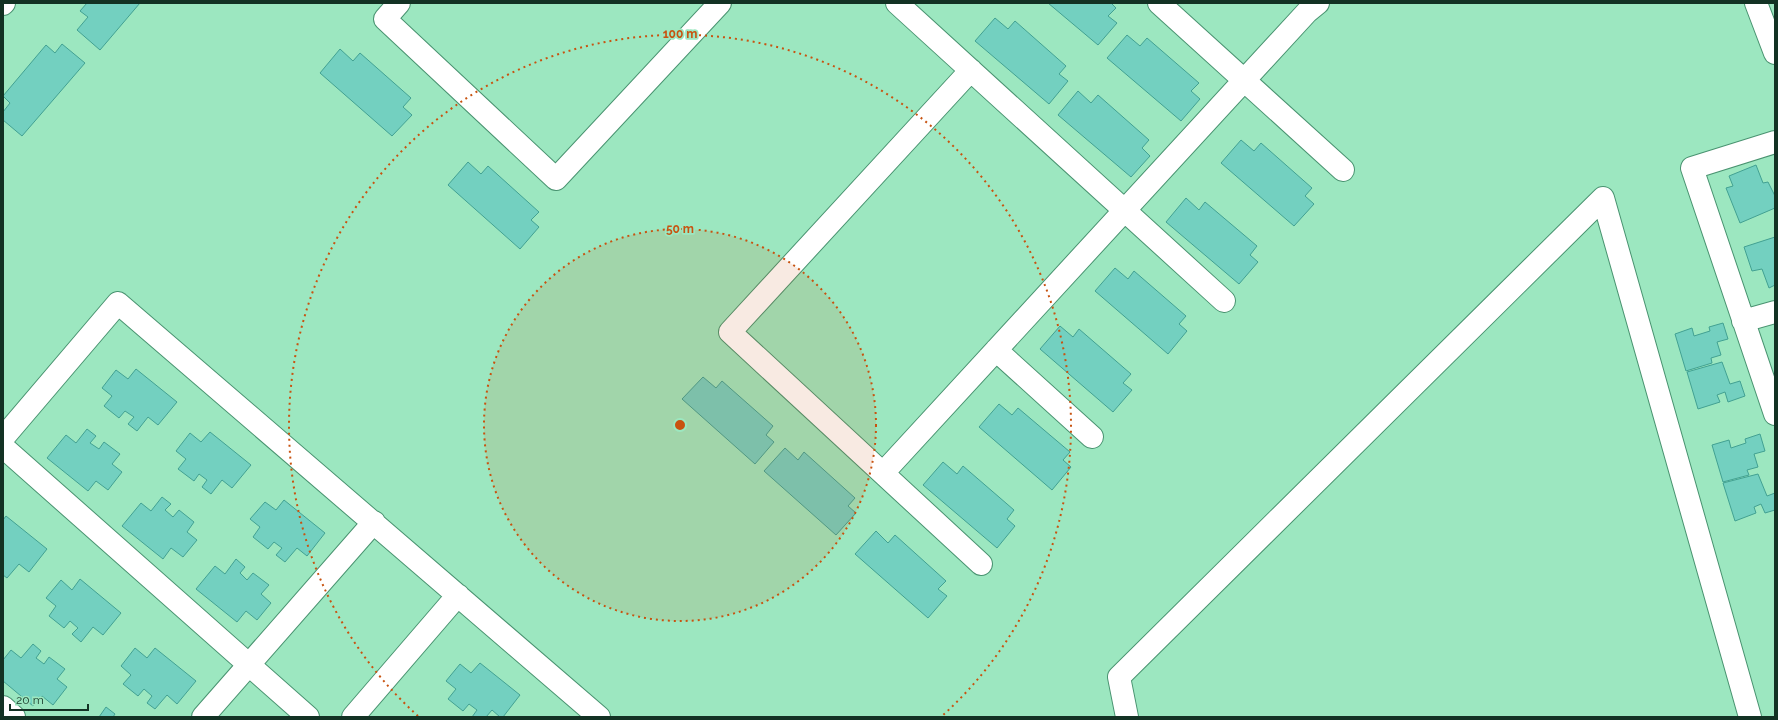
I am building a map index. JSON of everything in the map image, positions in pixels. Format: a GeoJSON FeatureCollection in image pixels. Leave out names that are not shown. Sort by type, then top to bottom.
{"type":"FeatureCollection","features":[{"type":"Feature","properties":{"kind":"street"},"geometry":{"type":"LineString","coordinates":[[399,3],[385,19],[556,179],[720,3]]}},
{"type":"Feature","properties":{"kind":"street"},"geometry":{"type":"LineString","coordinates":[[897,3],[1224,301]]}},
{"type":"Feature","properties":{"kind":"street"},"geometry":{"type":"LineString","coordinates":[[1158,3],[1343,170]]}},
{"type":"Feature","properties":{"kind":"street"},"geometry":{"type":"LineString","coordinates":[[883,473],[1244,80],[1307,12],[1318,3]]}},
{"type":"Feature","properties":{"kind":"street"},"geometry":{"type":"LineString","coordinates":[[1756,3],[1775,53]]}},
{"type":"Feature","properties":{"kind":"street"},"geometry":{"type":"LineString","coordinates":[[971,70],[730,332],[981,564]]}},
{"type":"Feature","properties":{"kind":"street"},"geometry":{"type":"LineString","coordinates":[[1775,142],[1692,168],[1775,414]]}},
{"type":"Feature","properties":{"kind":"street"},"geometry":{"type":"LineString","coordinates":[[1127,717],[1118,677],[1603,198],[1750,717]]}},
{"type":"Feature","properties":{"kind":"street"},"geometry":{"type":"LineString","coordinates":[[3,438],[118,303],[599,717]]}},
{"type":"Feature","properties":{"kind":"street"},"geometry":{"type":"LineString","coordinates":[[1743,321],[1775,312]]}},
{"type":"Feature","properties":{"kind":"street"},"geometry":{"type":"LineString","coordinates":[[996,350],[1092,437]]}},
{"type":"Feature","properties":{"kind":"street"},"geometry":{"type":"LineString","coordinates":[[3,447],[308,717]]}},
{"type":"Feature","properties":{"kind":"street"},"geometry":{"type":"LineString","coordinates":[[203,717],[374,522]]}},
{"type":"Feature","properties":{"kind":"street"},"geometry":{"type":"LineString","coordinates":[[353,717],[458,595]]}},
{"type":"Feature","properties":{"kind":"street"},"geometry":{"type":"LineString","coordinates":[[3,707],[14,717]]}},
{"type":"Feature","properties":{"kind":"building"},"geometry":{"type":"Polygon","coordinates":[[[87,3],[140,3],[100,50],[77,30],[88,17],[80,11],[87,3]]]}},
{"type":"Feature","properties":{"kind":"building"},"geometry":{"type":"Polygon","coordinates":[[[1048,3],[1111,3],[1116,8],[1108,16],[1117,23],[1098,45],[1048,3]]]}},
{"type":"Feature","properties":{"kind":"building"},"geometry":{"type":"Polygon","coordinates":[[[995,18],[1008,29],[1015,21],[1066,66],[1059,74],[1068,81],[1049,104],[975,41],[995,18]]]}},
{"type":"Feature","properties":{"kind":"building"},"geometry":{"type":"Polygon","coordinates":[[[1127,35],[1140,46],[1147,38],[1199,83],[1191,91],[1200,99],[1181,121],[1107,58],[1127,35]]]}},
{"type":"Feature","properties":{"kind":"building"},"geometry":{"type":"Polygon","coordinates":[[[62,44],[85,63],[22,136],[3,120],[3,112],[10,103],[3,96],[46,45],[55,53],[62,44]]]}},
{"type":"Feature","properties":{"kind":"building"},"geometry":{"type":"Polygon","coordinates":[[[340,49],[353,61],[360,53],[411,98],[403,107],[412,115],[392,136],[320,73],[340,49]]]}},
{"type":"Feature","properties":{"kind":"building"},"geometry":{"type":"Polygon","coordinates":[[[1078,91],[1091,103],[1098,95],[1149,140],[1142,148],[1150,156],[1131,177],[1058,115],[1078,91]]]}},
{"type":"Feature","properties":{"kind":"building"},"geometry":{"type":"Polygon","coordinates":[[[1241,140],[1254,151],[1261,143],[1312,188],[1305,196],[1314,204],[1294,226],[1221,163],[1241,140]]]}},
{"type":"Feature","properties":{"kind":"building"},"geometry":{"type":"Polygon","coordinates":[[[468,162],[481,174],[488,166],[539,212],[531,220],[539,227],[520,249],[448,185],[468,162]]]}},
{"type":"Feature","properties":{"kind":"building"},"geometry":{"type":"Polygon","coordinates":[[[1756,165],[1763,183],[1768,182],[1775,196],[1775,208],[1740,223],[1726,188],[1733,186],[1729,176],[1756,165]]]}},
{"type":"Feature","properties":{"kind":"building"},"geometry":{"type":"Polygon","coordinates":[[[1186,198],[1199,210],[1205,202],[1257,246],[1250,255],[1258,262],[1239,284],[1166,222],[1186,198]]]}},
{"type":"Feature","properties":{"kind":"building"},"geometry":{"type":"Polygon","coordinates":[[[1775,237],[1775,285],[1769,288],[1762,269],[1752,271],[1744,247],[1775,237]]]}},
{"type":"Feature","properties":{"kind":"building"},"geometry":{"type":"Polygon","coordinates":[[[1115,268],[1128,279],[1134,271],[1186,316],[1179,324],[1187,331],[1168,354],[1095,291],[1115,268]]]}},
{"type":"Feature","properties":{"kind":"building"},"geometry":{"type":"Polygon","coordinates":[[[1723,323],[1728,339],[1717,342],[1721,355],[1711,358],[1712,363],[1686,371],[1675,334],[1692,328],[1694,336],[1710,331],[1709,327],[1723,323]]]}},
{"type":"Feature","properties":{"kind":"building"},"geometry":{"type":"Polygon","coordinates":[[[1060,326],[1073,337],[1079,329],[1131,374],[1123,383],[1132,390],[1113,412],[1040,349],[1060,326]]]}},
{"type":"Feature","properties":{"kind":"building"},"geometry":{"type":"Polygon","coordinates":[[[1722,362],[1730,384],[1740,381],[1745,396],[1728,402],[1725,392],[1717,395],[1720,402],[1698,409],[1687,372],[1722,362]]]}},
{"type":"Feature","properties":{"kind":"building"},"geometry":{"type":"Polygon","coordinates":[[[136,369],[177,402],[158,425],[148,417],[137,431],[128,424],[134,417],[125,411],[119,418],[104,406],[112,396],[102,388],[116,370],[128,379],[136,369]]]}},
{"type":"Feature","properties":{"kind":"building"},"geometry":{"type":"Polygon","coordinates":[[[703,377],[716,388],[722,381],[773,426],[766,435],[774,442],[755,464],[682,399],[703,377]]]}},
{"type":"Feature","properties":{"kind":"building"},"geometry":{"type":"Polygon","coordinates":[[[999,404],[1012,415],[1018,408],[1070,452],[1063,460],[1071,467],[1052,490],[979,427],[999,404]]]}},
{"type":"Feature","properties":{"kind":"building"},"geometry":{"type":"Polygon","coordinates":[[[87,429],[96,436],[90,443],[99,449],[104,442],[120,454],[112,464],[122,472],[108,490],[96,481],[88,491],[47,458],[66,435],[76,443],[87,429]]]}},
{"type":"Feature","properties":{"kind":"building"},"geometry":{"type":"Polygon","coordinates":[[[210,432],[251,465],[232,488],[222,480],[211,494],[202,487],[207,480],[199,474],[194,481],[178,469],[186,459],[176,451],[190,433],[201,442],[210,432]]]}},
{"type":"Feature","properties":{"kind":"building"},"geometry":{"type":"Polygon","coordinates":[[[1760,434],[1765,451],[1754,454],[1758,467],[1747,470],[1749,475],[1723,482],[1712,445],[1729,440],[1731,448],[1746,443],[1745,439],[1760,434]]]}},
{"type":"Feature","properties":{"kind":"building"},"geometry":{"type":"Polygon","coordinates":[[[785,448],[798,460],[804,452],[855,498],[848,506],[856,513],[836,535],[764,471],[785,448]]]}},
{"type":"Feature","properties":{"kind":"building"},"geometry":{"type":"Polygon","coordinates":[[[943,462],[957,474],[963,466],[1014,510],[1007,519],[1015,526],[997,548],[923,485],[943,462]]]}},
{"type":"Feature","properties":{"kind":"building"},"geometry":{"type":"Polygon","coordinates":[[[1758,474],[1767,496],[1775,493],[1775,510],[1765,513],[1761,504],[1754,507],[1756,513],[1735,521],[1723,483],[1758,474]]]}},
{"type":"Feature","properties":{"kind":"building"},"geometry":{"type":"Polygon","coordinates":[[[162,497],[171,504],[165,510],[173,517],[179,510],[194,522],[187,532],[197,540],[183,557],[171,548],[163,559],[122,526],[141,503],[151,511],[162,497]]]}},
{"type":"Feature","properties":{"kind":"building"},"geometry":{"type":"Polygon","coordinates":[[[284,500],[325,533],[307,556],[297,548],[285,562],[276,555],[282,548],[274,542],[268,549],[253,537],[260,527],[250,519],[265,502],[276,510],[284,500]]]}},
{"type":"Feature","properties":{"kind":"building"},"geometry":{"type":"Polygon","coordinates":[[[6,516],[47,549],[29,572],[19,564],[7,578],[3,575],[3,520],[6,516]]]}},
{"type":"Feature","properties":{"kind":"building"},"geometry":{"type":"Polygon","coordinates":[[[876,531],[888,543],[895,535],[946,581],[938,589],[947,596],[928,618],[855,554],[876,531]]]}},
{"type":"Feature","properties":{"kind":"building"},"geometry":{"type":"Polygon","coordinates":[[[236,559],[245,567],[240,573],[247,580],[253,573],[269,585],[261,594],[271,603],[257,620],[246,611],[237,622],[196,589],[215,566],[225,574],[236,559]]]}},
{"type":"Feature","properties":{"kind":"building"},"geometry":{"type":"Polygon","coordinates":[[[80,579],[121,613],[103,635],[93,627],[81,642],[72,634],[78,628],[70,621],[64,628],[49,616],[56,606],[46,598],[61,580],[72,590],[80,579]]]}},
{"type":"Feature","properties":{"kind":"building"},"geometry":{"type":"Polygon","coordinates":[[[33,644],[41,651],[36,658],[44,664],[49,657],[65,669],[57,679],[67,687],[53,705],[42,696],[33,706],[3,681],[3,660],[11,650],[21,658],[33,644]]]}},
{"type":"Feature","properties":{"kind":"building"},"geometry":{"type":"Polygon","coordinates":[[[135,648],[147,658],[155,648],[196,681],[177,704],[167,695],[155,709],[147,703],[152,696],[144,689],[138,696],[123,684],[131,675],[121,666],[135,648]]]}},
{"type":"Feature","properties":{"kind":"building"},"geometry":{"type":"Polygon","coordinates":[[[480,663],[520,695],[503,717],[500,717],[492,710],[486,717],[472,717],[477,710],[469,704],[463,711],[448,699],[456,689],[446,681],[460,664],[471,673],[480,663]]]}},
{"type":"Feature","properties":{"kind":"building"},"geometry":{"type":"Polygon","coordinates":[[[106,707],[115,714],[113,717],[99,717],[106,707]]]}}]}
